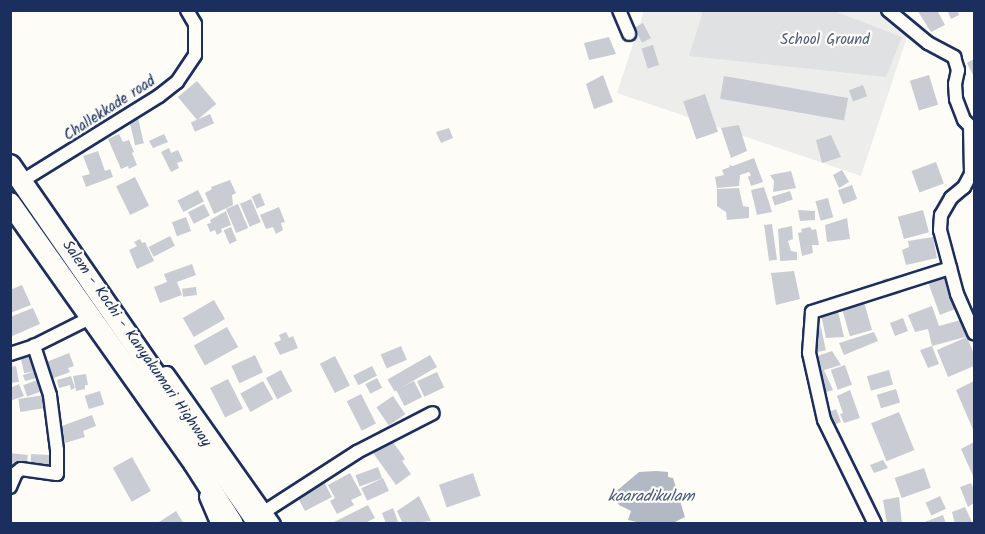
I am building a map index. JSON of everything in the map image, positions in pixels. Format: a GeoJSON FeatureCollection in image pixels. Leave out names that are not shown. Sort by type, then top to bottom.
{"type":"FeatureCollection","features":[{"type":"Feature","properties":{"kind":"highway","name":"Salem - Kochi - Kanyakumari Highway"},"geometry":{"type":"LineString","coordinates":[[16,173],[265,520]]}},
{"type":"Feature","properties":{"kind":"highway","name":"Salem - Kochi - Kanyakumari Highway"},"geometry":{"type":"LineString","coordinates":[[10,203],[194,463],[233,524]]}},
{"type":"Feature","properties":{"kind":"street","name":"Challekkade road"},"geometry":{"type":"LineString","coordinates":[[16,173],[159,96],[177,82],[195,55],[195,24],[187,10]]}},
{"type":"Feature","properties":{"kind":"street"},"geometry":{"type":"LineString","coordinates":[[620,10],[629,34]]}},
{"type":"Feature","properties":{"kind":"street"},"geometry":{"type":"LineString","coordinates":[[888,10],[928,43],[954,57],[958,70],[955,84],[956,99],[964,120],[970,126],[971,174],[964,187],[951,198],[941,215],[940,230],[957,294],[975,333]]}},
{"type":"Feature","properties":{"kind":"street"},"geometry":{"type":"LineString","coordinates":[[875,524],[824,420],[809,353],[812,312],[950,268]]}},
{"type":"Feature","properties":{"kind":"street"},"geometry":{"type":"LineString","coordinates":[[10,354],[34,346],[92,317]]}},
{"type":"Feature","properties":{"kind":"street"},"geometry":{"type":"LineString","coordinates":[[10,487],[16,473],[21,469],[57,474],[57,450],[50,394],[34,346]]}},
{"type":"Feature","properties":{"kind":"street"},"geometry":{"type":"LineString","coordinates":[[265,520],[357,452],[433,413]]}},
{"type":"Feature","properties":{"kind":"street"},"geometry":{"type":"LineString","coordinates":[[194,463],[219,524]]}},
{"type":"Feature","properties":{"kind":"shaded area"},"geometry":{"type":"Polygon","coordinates":[[[887,10],[913,19],[861,176],[617,93],[644,11],[887,10]]]}},
{"type":"Feature","properties":{"kind":"green space","name":"School Ground"},"geometry":{"type":"Polygon","coordinates":[[[703,11],[834,11],[902,37],[886,77],[689,56],[703,11]]]}},
{"type":"Feature","properties":{"kind":"water","name":"kaaradikulam"},"geometry":{"type":"Polygon","coordinates":[[[639,472],[668,472],[668,477],[673,478],[685,517],[673,523],[641,523],[628,520],[631,511],[619,505],[613,494],[639,472]]]}},
{"type":"Feature","properties":{"kind":"building"},"geometry":{"type":"Polygon","coordinates":[[[917,10],[937,10],[945,25],[931,32],[917,10]]]}},
{"type":"Feature","properties":{"kind":"building"},"geometry":{"type":"Polygon","coordinates":[[[947,10],[957,10],[959,15],[951,19],[947,10]]]}},
{"type":"Feature","properties":{"kind":"building"},"geometry":{"type":"Polygon","coordinates":[[[643,23],[651,38],[642,43],[634,28],[643,23]]]}},
{"type":"Feature","properties":{"kind":"building"},"geometry":{"type":"Polygon","coordinates":[[[609,37],[616,54],[589,60],[584,43],[609,37]]]}},
{"type":"Feature","properties":{"kind":"building"},"geometry":{"type":"Polygon","coordinates":[[[653,45],[659,65],[648,69],[642,49],[653,45]]]}},
{"type":"Feature","properties":{"kind":"building"},"geometry":{"type":"Polygon","coordinates":[[[974,59],[974,77],[967,63],[974,59]]]}},
{"type":"Feature","properties":{"kind":"building"},"geometry":{"type":"Polygon","coordinates":[[[603,75],[613,102],[594,109],[586,84],[603,75]]]}},
{"type":"Feature","properties":{"kind":"building"},"geometry":{"type":"Polygon","coordinates":[[[929,75],[938,105],[919,110],[910,81],[929,75]]]}},
{"type":"Feature","properties":{"kind":"building"},"geometry":{"type":"Polygon","coordinates":[[[724,76],[848,98],[844,121],[720,99],[724,76]]]}},
{"type":"Feature","properties":{"kind":"building"},"geometry":{"type":"Polygon","coordinates":[[[197,81],[216,104],[197,120],[178,97],[197,81]]]}},
{"type":"Feature","properties":{"kind":"building"},"geometry":{"type":"Polygon","coordinates":[[[863,85],[867,96],[853,101],[849,90],[863,85]]]}},
{"type":"Feature","properties":{"kind":"building"},"geometry":{"type":"Polygon","coordinates":[[[705,94],[718,132],[696,139],[683,101],[705,94]]]}},
{"type":"Feature","properties":{"kind":"building"},"geometry":{"type":"Polygon","coordinates":[[[210,114],[214,123],[195,132],[191,123],[210,114]]]}},
{"type":"Feature","properties":{"kind":"building"},"geometry":{"type":"Polygon","coordinates":[[[138,118],[144,143],[135,145],[129,120],[138,118]]]}},
{"type":"Feature","properties":{"kind":"building"},"geometry":{"type":"Polygon","coordinates":[[[739,125],[747,151],[731,158],[721,128],[739,125]]]}},
{"type":"Feature","properties":{"kind":"building"},"geometry":{"type":"Polygon","coordinates":[[[449,128],[453,138],[441,143],[436,132],[449,128]]]}},
{"type":"Feature","properties":{"kind":"building"},"geometry":{"type":"Polygon","coordinates":[[[119,134],[123,142],[129,140],[134,152],[132,153],[137,165],[129,169],[128,166],[121,169],[108,139],[119,134]]]}},
{"type":"Feature","properties":{"kind":"building"},"geometry":{"type":"Polygon","coordinates":[[[164,134],[168,142],[153,148],[149,141],[164,134]]]}},
{"type":"Feature","properties":{"kind":"building"},"geometry":{"type":"Polygon","coordinates":[[[831,135],[841,157],[822,163],[816,140],[831,135]]]}},
{"type":"Feature","properties":{"kind":"building"},"geometry":{"type":"Polygon","coordinates":[[[169,148],[171,153],[178,150],[183,161],[177,163],[179,168],[171,172],[161,152],[169,148]]]}},
{"type":"Feature","properties":{"kind":"building"},"geometry":{"type":"Polygon","coordinates":[[[98,151],[105,171],[110,169],[113,177],[86,187],[82,176],[90,174],[83,156],[98,151]]]}},
{"type":"Feature","properties":{"kind":"building"},"geometry":{"type":"Polygon","coordinates":[[[754,158],[763,182],[751,186],[749,172],[740,175],[739,186],[717,188],[715,177],[724,175],[722,170],[730,167],[729,165],[733,166],[754,158]]]}},
{"type":"Feature","properties":{"kind":"building"},"geometry":{"type":"Polygon","coordinates":[[[936,162],[944,184],[919,193],[912,171],[936,162]]]}},
{"type":"Feature","properties":{"kind":"building"},"geometry":{"type":"Polygon","coordinates":[[[842,170],[849,182],[839,188],[833,175],[842,170]]]}},
{"type":"Feature","properties":{"kind":"building"},"geometry":{"type":"Polygon","coordinates":[[[791,171],[796,188],[773,192],[774,181],[770,175],[791,171]]]}},
{"type":"Feature","properties":{"kind":"building"},"geometry":{"type":"Polygon","coordinates":[[[135,177],[149,206],[130,215],[116,186],[135,177]]]}},
{"type":"Feature","properties":{"kind":"building"},"geometry":{"type":"Polygon","coordinates":[[[230,180],[236,193],[232,195],[233,205],[214,214],[205,193],[212,189],[211,187],[230,180]]]}},
{"type":"Feature","properties":{"kind":"building"},"geometry":{"type":"Polygon","coordinates":[[[852,185],[857,199],[843,204],[838,190],[852,185]]]}},
{"type":"Feature","properties":{"kind":"building"},"geometry":{"type":"Polygon","coordinates":[[[764,187],[772,212],[757,215],[751,190],[764,187]]]}},
{"type":"Feature","properties":{"kind":"building"},"geometry":{"type":"Polygon","coordinates":[[[739,188],[743,206],[749,207],[749,218],[727,220],[726,212],[717,206],[717,189],[739,188]]]}},
{"type":"Feature","properties":{"kind":"building"},"geometry":{"type":"Polygon","coordinates":[[[198,190],[204,202],[183,212],[178,200],[198,190]]]}},
{"type":"Feature","properties":{"kind":"building"},"geometry":{"type":"Polygon","coordinates":[[[790,191],[793,200],[775,205],[772,197],[790,191]]]}},
{"type":"Feature","properties":{"kind":"building"},"geometry":{"type":"Polygon","coordinates":[[[260,193],[265,205],[257,208],[252,197],[260,193]]]}},
{"type":"Feature","properties":{"kind":"building"},"geometry":{"type":"Polygon","coordinates":[[[828,198],[833,217],[821,221],[815,201],[828,198]]]}},
{"type":"Feature","properties":{"kind":"building"},"geometry":{"type":"Polygon","coordinates":[[[251,199],[261,222],[250,227],[240,204],[251,199]]]}},
{"type":"Feature","properties":{"kind":"building"},"geometry":{"type":"Polygon","coordinates":[[[204,204],[210,216],[194,224],[188,212],[204,204]]]}},
{"type":"Feature","properties":{"kind":"building"},"geometry":{"type":"Polygon","coordinates":[[[238,204],[248,228],[236,233],[226,209],[238,204]]]}},
{"type":"Feature","properties":{"kind":"building"},"geometry":{"type":"Polygon","coordinates":[[[279,207],[285,222],[281,223],[283,230],[276,234],[273,227],[266,229],[260,215],[279,207]]]}},
{"type":"Feature","properties":{"kind":"building"},"geometry":{"type":"Polygon","coordinates":[[[798,210],[815,211],[815,220],[800,221],[798,210]]]}},
{"type":"Feature","properties":{"kind":"building"},"geometry":{"type":"Polygon","coordinates":[[[923,210],[929,232],[904,239],[898,217],[923,210]]]}},
{"type":"Feature","properties":{"kind":"building"},"geometry":{"type":"Polygon","coordinates":[[[226,211],[231,225],[221,229],[222,232],[217,235],[215,230],[210,232],[207,224],[211,223],[210,220],[226,211]]]}},
{"type":"Feature","properties":{"kind":"building"},"geometry":{"type":"Polygon","coordinates":[[[186,217],[191,231],[177,236],[172,222],[186,217]]]}},
{"type":"Feature","properties":{"kind":"building"},"geometry":{"type":"Polygon","coordinates":[[[847,218],[850,239],[827,242],[825,225],[847,218]]]}},
{"type":"Feature","properties":{"kind":"building"},"geometry":{"type":"Polygon","coordinates":[[[772,224],[777,260],[769,261],[764,225],[772,224]]]}},
{"type":"Feature","properties":{"kind":"building"},"geometry":{"type":"Polygon","coordinates":[[[792,226],[793,239],[788,241],[791,251],[797,252],[797,260],[780,261],[778,229],[792,226]]]}},
{"type":"Feature","properties":{"kind":"building"},"geometry":{"type":"Polygon","coordinates":[[[231,227],[237,241],[229,244],[224,230],[231,227]]]}},
{"type":"Feature","properties":{"kind":"building"},"geometry":{"type":"Polygon","coordinates":[[[810,227],[812,230],[816,229],[819,245],[812,245],[813,253],[802,256],[798,233],[802,232],[801,229],[810,227]]]}},
{"type":"Feature","properties":{"kind":"building"},"geometry":{"type":"Polygon","coordinates":[[[170,236],[175,246],[154,257],[149,247],[170,236]]]}},
{"type":"Feature","properties":{"kind":"building"},"geometry":{"type":"Polygon","coordinates":[[[933,237],[937,258],[906,265],[902,250],[909,247],[908,241],[933,237]]]}},
{"type":"Feature","properties":{"kind":"building"},"geometry":{"type":"Polygon","coordinates":[[[140,239],[142,243],[145,242],[154,261],[137,269],[129,250],[137,246],[134,242],[140,239]]]}},
{"type":"Feature","properties":{"kind":"building"},"geometry":{"type":"Polygon","coordinates":[[[192,264],[196,275],[177,282],[182,295],[160,303],[154,287],[167,282],[164,274],[192,264]]]}},
{"type":"Feature","properties":{"kind":"building"},"geometry":{"type":"Polygon","coordinates":[[[942,265],[958,308],[940,315],[924,271],[942,265]]]}},
{"type":"Feature","properties":{"kind":"building"},"geometry":{"type":"Polygon","coordinates":[[[794,271],[800,299],[776,305],[771,273],[794,271]]]}},
{"type":"Feature","properties":{"kind":"building"},"geometry":{"type":"Polygon","coordinates":[[[887,278],[889,281],[896,278],[901,293],[873,301],[868,287],[883,283],[882,280],[887,278]]]}},
{"type":"Feature","properties":{"kind":"building"},"geometry":{"type":"Polygon","coordinates":[[[22,285],[31,305],[10,313],[10,290],[22,285]]]}},
{"type":"Feature","properties":{"kind":"building"},"geometry":{"type":"Polygon","coordinates":[[[196,287],[197,295],[183,297],[182,289],[196,287]]]}},
{"type":"Feature","properties":{"kind":"building"},"geometry":{"type":"Polygon","coordinates":[[[214,300],[225,319],[194,337],[183,318],[214,300]]]}},
{"type":"Feature","properties":{"kind":"building"},"geometry":{"type":"Polygon","coordinates":[[[864,302],[872,330],[850,336],[842,308],[864,302]]]}},
{"type":"Feature","properties":{"kind":"building"},"geometry":{"type":"Polygon","coordinates":[[[932,306],[939,326],[964,319],[969,336],[932,346],[928,329],[915,332],[908,315],[932,306]]]}},
{"type":"Feature","properties":{"kind":"building"},"geometry":{"type":"Polygon","coordinates":[[[837,307],[844,337],[826,338],[820,310],[837,307]]]}},
{"type":"Feature","properties":{"kind":"building"},"geometry":{"type":"Polygon","coordinates":[[[33,308],[40,324],[10,337],[10,317],[33,308]]]}},
{"type":"Feature","properties":{"kind":"building"},"geometry":{"type":"Polygon","coordinates":[[[819,318],[826,350],[814,353],[807,320],[819,318]]]}},
{"type":"Feature","properties":{"kind":"building"},"geometry":{"type":"Polygon","coordinates":[[[903,318],[908,331],[895,336],[890,323],[903,318]]]}},
{"type":"Feature","properties":{"kind":"building"},"geometry":{"type":"Polygon","coordinates":[[[227,327],[238,347],[205,366],[194,345],[227,327]]]}},
{"type":"Feature","properties":{"kind":"building"},"geometry":{"type":"Polygon","coordinates":[[[286,332],[289,338],[293,336],[298,348],[280,355],[274,343],[281,340],[279,335],[286,332]]]}},
{"type":"Feature","properties":{"kind":"building"},"geometry":{"type":"Polygon","coordinates":[[[874,332],[878,341],[844,355],[839,343],[874,332]]]}},
{"type":"Feature","properties":{"kind":"building"},"geometry":{"type":"Polygon","coordinates":[[[967,337],[974,354],[974,366],[948,377],[937,350],[967,337]]]}},
{"type":"Feature","properties":{"kind":"building"},"geometry":{"type":"Polygon","coordinates":[[[401,346],[407,360],[387,368],[381,355],[401,346]]]}},
{"type":"Feature","properties":{"kind":"building"},"geometry":{"type":"Polygon","coordinates":[[[932,346],[939,364],[928,368],[920,350],[932,346]]]}},
{"type":"Feature","properties":{"kind":"building"},"geometry":{"type":"Polygon","coordinates":[[[32,349],[37,370],[24,373],[19,352],[32,349]]]}},
{"type":"Feature","properties":{"kind":"building"},"geometry":{"type":"Polygon","coordinates":[[[832,351],[841,365],[824,370],[833,390],[820,394],[812,358],[832,351]]]}},
{"type":"Feature","properties":{"kind":"building"},"geometry":{"type":"Polygon","coordinates":[[[69,353],[74,366],[68,368],[70,372],[51,379],[44,363],[69,353]]]}},
{"type":"Feature","properties":{"kind":"building"},"geometry":{"type":"Polygon","coordinates":[[[255,355],[263,372],[239,383],[231,366],[255,355]]]}},
{"type":"Feature","properties":{"kind":"building"},"geometry":{"type":"Polygon","coordinates":[[[430,355],[437,367],[395,392],[388,380],[430,355]]]}},
{"type":"Feature","properties":{"kind":"building"},"geometry":{"type":"Polygon","coordinates":[[[335,356],[350,385],[335,393],[320,364],[335,356]]]}},
{"type":"Feature","properties":{"kind":"building"},"geometry":{"type":"Polygon","coordinates":[[[845,365],[852,385],[838,390],[831,370],[845,365]]]}},
{"type":"Feature","properties":{"kind":"building"},"geometry":{"type":"Polygon","coordinates":[[[16,366],[19,382],[10,383],[10,367],[16,366]]]}},
{"type":"Feature","properties":{"kind":"building"},"geometry":{"type":"Polygon","coordinates":[[[372,366],[377,376],[358,385],[353,376],[372,366]]]}},
{"type":"Feature","properties":{"kind":"building"},"geometry":{"type":"Polygon","coordinates":[[[38,370],[40,377],[25,381],[23,375],[38,370]]]}},
{"type":"Feature","properties":{"kind":"building"},"geometry":{"type":"Polygon","coordinates":[[[281,370],[292,391],[277,399],[266,378],[281,370]]]}},
{"type":"Feature","properties":{"kind":"building"},"geometry":{"type":"Polygon","coordinates":[[[889,370],[893,384],[871,391],[867,376],[889,370]]]}},
{"type":"Feature","properties":{"kind":"building"},"geometry":{"type":"Polygon","coordinates":[[[437,372],[444,387],[424,397],[417,381],[437,372]]]}},
{"type":"Feature","properties":{"kind":"building"},"geometry":{"type":"Polygon","coordinates":[[[86,374],[88,385],[85,385],[85,389],[76,391],[73,376],[86,374]]]}},
{"type":"Feature","properties":{"kind":"building"},"geometry":{"type":"Polygon","coordinates":[[[71,376],[75,388],[71,390],[70,385],[59,388],[57,380],[71,376]]]}},
{"type":"Feature","properties":{"kind":"building"},"geometry":{"type":"Polygon","coordinates":[[[377,378],[382,388],[370,394],[365,384],[377,378]]]}},
{"type":"Feature","properties":{"kind":"building"},"geometry":{"type":"Polygon","coordinates":[[[40,379],[44,390],[27,396],[23,385],[40,379]]]}},
{"type":"Feature","properties":{"kind":"building"},"geometry":{"type":"Polygon","coordinates":[[[228,379],[243,408],[225,417],[210,388],[228,379]]]}},
{"type":"Feature","properties":{"kind":"building"},"geometry":{"type":"Polygon","coordinates":[[[263,381],[273,399],[250,412],[240,394],[263,381]]]}},
{"type":"Feature","properties":{"kind":"building"},"geometry":{"type":"Polygon","coordinates":[[[414,381],[422,397],[404,406],[396,390],[414,381]]]}},
{"type":"Feature","properties":{"kind":"building"},"geometry":{"type":"Polygon","coordinates":[[[974,381],[974,432],[956,390],[974,381]]]}},
{"type":"Feature","properties":{"kind":"building"},"geometry":{"type":"Polygon","coordinates":[[[19,384],[24,396],[10,401],[10,388],[19,384]]]}},
{"type":"Feature","properties":{"kind":"building"},"geometry":{"type":"Polygon","coordinates":[[[896,389],[900,402],[881,408],[877,395],[896,389]]]}},
{"type":"Feature","properties":{"kind":"building"},"geometry":{"type":"Polygon","coordinates":[[[850,390],[860,418],[844,423],[837,396],[850,390]]]}},
{"type":"Feature","properties":{"kind":"building"},"geometry":{"type":"Polygon","coordinates":[[[100,391],[104,404],[89,409],[85,396],[100,391]]]}},
{"type":"Feature","properties":{"kind":"building"},"geometry":{"type":"Polygon","coordinates":[[[361,394],[376,423],[362,431],[347,401],[361,394]]]}},
{"type":"Feature","properties":{"kind":"building"},"geometry":{"type":"Polygon","coordinates":[[[44,395],[46,408],[20,412],[18,399],[44,395]]]}},
{"type":"Feature","properties":{"kind":"building"},"geometry":{"type":"Polygon","coordinates":[[[393,396],[405,414],[389,425],[376,407],[393,396]]]}},
{"type":"Feature","properties":{"kind":"building"},"geometry":{"type":"Polygon","coordinates":[[[836,409],[841,422],[824,429],[825,414],[836,409]]]}},
{"type":"Feature","properties":{"kind":"building"},"geometry":{"type":"Polygon","coordinates":[[[899,412],[914,450],[887,461],[871,423],[899,412]]]}},
{"type":"Feature","properties":{"kind":"building"},"geometry":{"type":"Polygon","coordinates":[[[92,415],[96,426],[83,431],[85,437],[65,443],[59,427],[92,415]]]}},
{"type":"Feature","properties":{"kind":"building"},"geometry":{"type":"Polygon","coordinates":[[[385,440],[388,445],[393,442],[405,459],[402,461],[411,474],[396,485],[371,450],[385,440]]]}},
{"type":"Feature","properties":{"kind":"building"},"geometry":{"type":"Polygon","coordinates":[[[974,442],[974,478],[961,449],[974,442]]]}},
{"type":"Feature","properties":{"kind":"building"},"geometry":{"type":"Polygon","coordinates":[[[10,453],[28,455],[27,467],[10,465],[10,453]]]}},
{"type":"Feature","properties":{"kind":"building"},"geometry":{"type":"Polygon","coordinates":[[[31,454],[53,455],[52,468],[30,467],[31,454]]]}},
{"type":"Feature","properties":{"kind":"building"},"geometry":{"type":"Polygon","coordinates":[[[132,457],[151,491],[132,502],[113,468],[132,457]]]}},
{"type":"Feature","properties":{"kind":"building"},"geometry":{"type":"Polygon","coordinates":[[[883,460],[888,468],[874,473],[870,465],[883,460]]]}},
{"type":"Feature","properties":{"kind":"building"},"geometry":{"type":"Polygon","coordinates":[[[378,467],[382,478],[360,486],[355,475],[378,467]]]}},
{"type":"Feature","properties":{"kind":"building"},"geometry":{"type":"Polygon","coordinates":[[[924,468],[931,488],[902,498],[895,478],[924,468]]]}},
{"type":"Feature","properties":{"kind":"building"},"geometry":{"type":"Polygon","coordinates":[[[350,473],[362,495],[351,500],[354,505],[337,514],[330,501],[335,498],[328,485],[350,473]]]}},
{"type":"Feature","properties":{"kind":"building"},"geometry":{"type":"Polygon","coordinates":[[[473,473],[481,496],[447,507],[439,485],[473,473]]]}},
{"type":"Feature","properties":{"kind":"building"},"geometry":{"type":"Polygon","coordinates":[[[383,478],[389,491],[367,501],[361,488],[383,478]]]}},
{"type":"Feature","properties":{"kind":"building"},"geometry":{"type":"Polygon","coordinates":[[[324,482],[332,497],[305,511],[293,489],[308,490],[324,482]]]}},
{"type":"Feature","properties":{"kind":"building"},"geometry":{"type":"Polygon","coordinates":[[[971,483],[974,489],[974,503],[968,507],[960,487],[971,483]]]}},
{"type":"Feature","properties":{"kind":"building"},"geometry":{"type":"Polygon","coordinates":[[[419,496],[431,521],[403,524],[397,511],[419,496]]]}},
{"type":"Feature","properties":{"kind":"building"},"geometry":{"type":"Polygon","coordinates":[[[940,496],[946,509],[931,515],[925,503],[940,496]]]}},
{"type":"Feature","properties":{"kind":"building"},"geometry":{"type":"Polygon","coordinates":[[[899,497],[902,524],[887,524],[883,500],[899,497]]]}},
{"type":"Feature","properties":{"kind":"building"},"geometry":{"type":"Polygon","coordinates":[[[368,505],[375,518],[363,524],[330,524],[368,505]]]}},
{"type":"Feature","properties":{"kind":"building"},"geometry":{"type":"Polygon","coordinates":[[[965,507],[973,524],[955,524],[952,512],[965,507]]]}},
{"type":"Feature","properties":{"kind":"building"},"geometry":{"type":"Polygon","coordinates":[[[393,508],[399,524],[386,524],[382,513],[393,508]]]}},
{"type":"Feature","properties":{"kind":"building"},"geometry":{"type":"Polygon","coordinates":[[[176,511],[184,524],[156,524],[176,511]]]}},
{"type":"Feature","properties":{"kind":"building"},"geometry":{"type":"Polygon","coordinates":[[[943,515],[946,524],[922,524],[922,523],[943,515]]]}}]}
